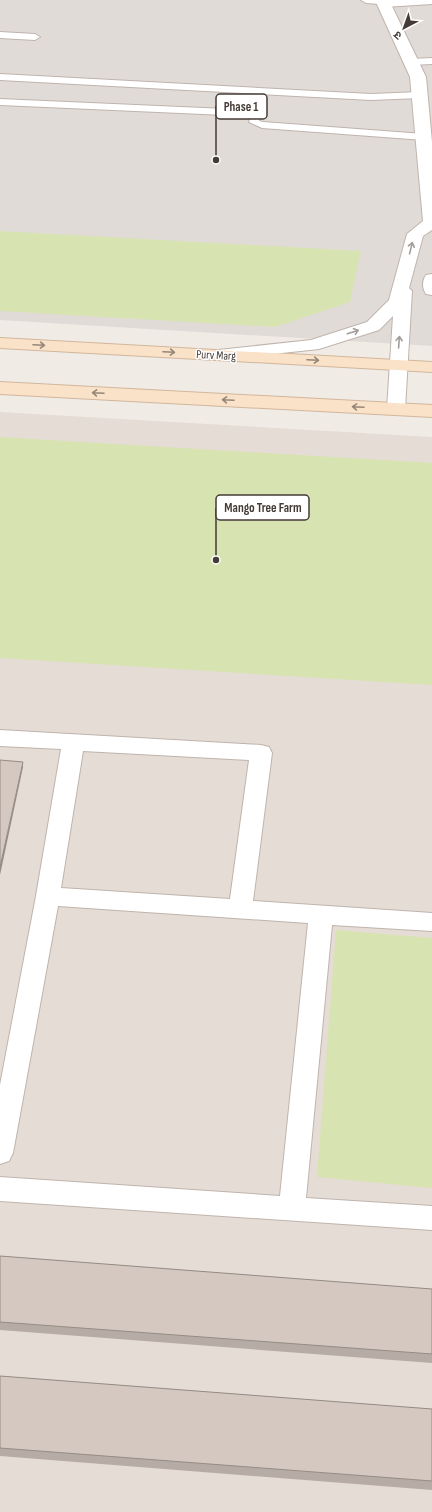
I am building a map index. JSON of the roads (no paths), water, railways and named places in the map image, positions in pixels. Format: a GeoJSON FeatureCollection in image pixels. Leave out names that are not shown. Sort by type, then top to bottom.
{"type":"FeatureCollection","features":[{"type":"Feature","properties":{"kind":"main road","name":"Purv Marg"},"geometry":{"type":"LineString","coordinates":[[0,343],[432,367]]}},
{"type":"Feature","properties":{"kind":"main road"},"geometry":{"type":"LineString","coordinates":[[0,388],[432,411]]}},
{"type":"Feature","properties":{"kind":"street"},"geometry":{"type":"LineString","coordinates":[[218,355],[313,345],[373,326],[397,302],[415,234],[432,224],[418,77],[384,4]]}},
{"type":"Feature","properties":{"kind":"street"},"geometry":{"type":"LineString","coordinates":[[432,279],[432,290]]}},
{"type":"Feature","properties":{"kind":"street"},"geometry":{"type":"LineString","coordinates":[[396,409],[403,281]]}},
{"type":"Feature","properties":{"kind":"street"},"geometry":{"type":"LineString","coordinates":[[0,738],[261,753],[240,910]]}},
{"type":"Feature","properties":{"kind":"street"},"geometry":{"type":"LineString","coordinates":[[0,1153],[48,896],[73,742]]}},
{"type":"Feature","properties":{"kind":"street"},"geometry":{"type":"LineString","coordinates":[[48,896],[432,922]]}},
{"type":"Feature","properties":{"kind":"street"},"geometry":{"type":"LineString","coordinates":[[292,1209],[321,915]]}},
{"type":"Feature","properties":{"kind":"street"},"geometry":{"type":"LineString","coordinates":[[0,1189],[432,1218]]}},
{"type":"Feature","properties":{"kind":"lane"},"geometry":{"type":"LineString","coordinates":[[366,0],[384,4],[432,8]]}},
{"type":"Feature","properties":{"kind":"lane"},"geometry":{"type":"LineString","coordinates":[[384,4],[432,1]]}},
{"type":"Feature","properties":{"kind":"lane"},"geometry":{"type":"LineString","coordinates":[[0,35],[35,37]]}},
{"type":"Feature","properties":{"kind":"lane"},"geometry":{"type":"LineString","coordinates":[[411,62],[432,61]]}},
{"type":"Feature","properties":{"kind":"lane"},"geometry":{"type":"LineString","coordinates":[[0,77],[371,97],[420,95]]}},
{"type":"Feature","properties":{"kind":"lane"},"geometry":{"type":"LineString","coordinates":[[0,102],[249,113],[256,114],[254,122],[262,125],[424,137]]}},
{"type":"Feature","properties":{"kind":"place","name":"Phase 1"},"geometry":{"type":"Point","coordinates":[216,160]}},
{"type":"Feature","properties":{"kind":"place","name":"Mango Tree Farm"},"geometry":{"type":"Point","coordinates":[216,560]}}]}
